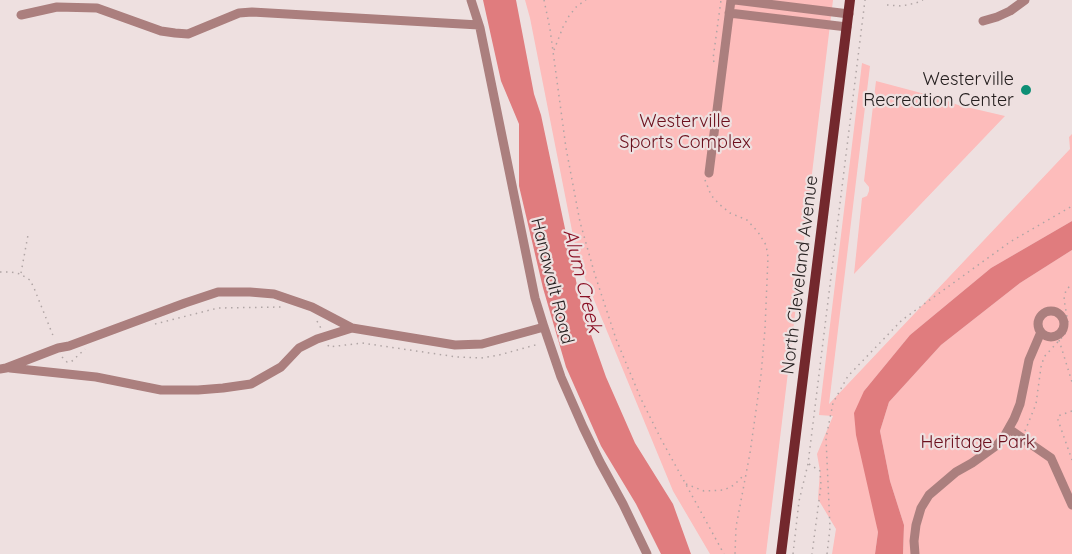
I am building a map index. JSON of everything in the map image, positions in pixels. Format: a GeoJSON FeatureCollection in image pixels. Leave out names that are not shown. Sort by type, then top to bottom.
{"type":"FeatureCollection","features":[{"type":"Feature","properties":{"kind":"main road","name":"North Cleveland Avenue"},"geometry":{"type":"LineString","coordinates":[[781,554],[794,500],[850,0]]}},
{"type":"Feature","properties":{"kind":"street","name":"Hanawalt Road"},"geometry":{"type":"LineString","coordinates":[[471,0],[491,80],[535,298],[544,327],[561,377],[583,427],[647,554]]}},
{"type":"Feature","properties":{"kind":"street"},"geometry":{"type":"LineString","coordinates":[[707,177],[729,13],[733,0],[849,14]]}},
{"type":"Feature","properties":{"kind":"street"},"geometry":{"type":"LineString","coordinates":[[983,21],[1010,11],[1025,0]]}},
{"type":"Feature","properties":{"kind":"street"},"geometry":{"type":"LineString","coordinates":[[21,15],[57,7],[97,8],[161,31],[188,34],[239,13],[252,12],[478,25]]}},
{"type":"Feature","properties":{"kind":"street"},"geometry":{"type":"LineString","coordinates":[[729,13],[847,27]]}},
{"type":"Feature","properties":{"kind":"street"},"geometry":{"type":"LineString","coordinates":[[3,368],[218,292],[274,294],[312,307],[352,328],[455,345],[482,344],[544,327]]}},
{"type":"Feature","properties":{"kind":"street"},"geometry":{"type":"LineString","coordinates":[[331,335],[333,318]]}},
{"type":"Feature","properties":{"kind":"street"},"geometry":{"type":"LineString","coordinates":[[3,368],[96,377],[161,390],[223,388],[251,384],[281,366],[299,348],[316,339],[352,328]]}},
{"type":"Feature","properties":{"kind":"street"},"geometry":{"type":"LineString","coordinates":[[915,554],[916,525],[921,508],[929,495],[956,472],[972,464],[997,445],[1009,429],[1020,404],[1029,360],[1041,332]]}},
{"type":"Feature","properties":{"kind":"street"},"geometry":{"type":"LineString","coordinates":[[46,353],[45,362],[49,372]]}},
{"type":"Feature","properties":{"kind":"street"},"geometry":{"type":"LineString","coordinates":[[1009,429],[1051,458],[1072,505]]}},
{"type":"Feature","properties":{"kind":"path"},"geometry":{"type":"LineString","coordinates":[[544,0],[566,148],[580,222],[595,275],[616,339],[641,399],[723,554]]}},
{"type":"Feature","properties":{"kind":"path"},"geometry":{"type":"LineString","coordinates":[[553,51],[569,16],[586,0]]}},
{"type":"Feature","properties":{"kind":"path"},"geometry":{"type":"LineString","coordinates":[[793,554],[794,500],[808,464],[865,0]]}},
{"type":"Feature","properties":{"kind":"path"},"geometry":{"type":"LineString","coordinates":[[887,5],[902,6],[923,0]]}},
{"type":"Feature","properties":{"kind":"path"},"geometry":{"type":"LineString","coordinates":[[707,177],[711,195],[730,213],[747,220],[766,245],[768,257],[761,375],[750,453],[736,527],[735,554]]}},
{"type":"Feature","properties":{"kind":"path"},"geometry":{"type":"LineString","coordinates":[[826,554],[830,528],[826,438],[833,403],[848,376],[902,320],[1010,242],[1072,206]]}},
{"type":"Feature","properties":{"kind":"path"},"geometry":{"type":"LineString","coordinates":[[20,274],[28,235]]}},
{"type":"Feature","properties":{"kind":"path"},"geometry":{"type":"LineString","coordinates":[[0,272],[20,274],[30,280],[55,341]]}},
{"type":"Feature","properties":{"kind":"path"},"geometry":{"type":"LineString","coordinates":[[1022,438],[1036,404],[1044,357],[1065,334],[1068,323],[1064,299],[1065,290],[1072,284]]}},
{"type":"Feature","properties":{"kind":"path"},"geometry":{"type":"LineString","coordinates":[[149,325],[218,308],[279,306],[289,308]]}},
{"type":"Feature","properties":{"kind":"path"},"geometry":{"type":"LineString","coordinates":[[314,318],[321,328]]}},
{"type":"Feature","properties":{"kind":"path"},"geometry":{"type":"LineString","coordinates":[[1059,340],[1072,382]]}},
{"type":"Feature","properties":{"kind":"path"},"geometry":{"type":"LineString","coordinates":[[60,352],[68,363],[76,359],[87,347]]}},
{"type":"Feature","properties":{"kind":"path"},"geometry":{"type":"LineString","coordinates":[[1072,411],[1058,416],[1058,420],[1072,460]]}},
{"type":"Feature","properties":{"kind":"path"},"geometry":{"type":"LineString","coordinates":[[808,464],[820,471],[821,485],[812,554]]}},
{"type":"Feature","properties":{"kind":"path"},"geometry":{"type":"LineString","coordinates":[[685,484],[712,492],[734,485],[746,474]]}},
{"type":"Feature","properties":{"kind":"green space","name":"Westerville Sports Complex"},"geometry":{"type":"Polygon","coordinates":[[[525,0],[833,0],[766,554],[710,554],[673,491],[578,261],[525,0]]]}},
{"type":"Feature","properties":{"kind":"green space"},"geometry":{"type":"Polygon","coordinates":[[[862,63],[870,66],[829,404],[1070,149],[1069,137],[1072,134],[1072,221],[991,268],[910,335],[864,391],[878,532],[875,554],[832,554],[836,529],[818,499],[820,471],[817,454],[833,416],[819,415],[862,63]]]}},
{"type":"Feature","properties":{"kind":"green space"},"geometry":{"type":"Polygon","coordinates":[[[876,81],[1005,116],[854,274],[862,198],[867,196],[869,191],[864,181],[876,81]]]}},
{"type":"Feature","properties":{"kind":"green space","name":"Heritage Park"},"geometry":{"type":"Polygon","coordinates":[[[1072,250],[1072,554],[903,554],[904,525],[890,481],[880,431],[889,402],[941,345],[1020,283],[1072,250]]]}},
{"type":"Feature","properties":{"kind":"shaded area"},"geometry":{"type":"Polygon","coordinates":[[[483,0],[516,0],[534,94],[541,115],[582,309],[606,377],[635,443],[673,504],[691,554],[661,554],[636,504],[601,446],[566,367],[543,288],[519,186],[519,124],[501,81],[483,0]]]}},
{"type":"Feature","properties":{"kind":"shaded area"},"geometry":{"type":"Polygon","coordinates":[[[1072,221],[1072,250],[1020,283],[941,345],[889,402],[880,431],[890,481],[904,525],[903,554],[875,554],[878,532],[856,435],[854,413],[864,391],[910,335],[991,268],[1072,221]]]}},
{"type":"Feature","properties":{"kind":"place","name":"Westerville Recreation Center"},"geometry":{"type":"Point","coordinates":[1026,90]}},
{"type":"Feature","properties":{"kind":"water label","name":"Alum Creek"},"geometry":{"type":"Point","coordinates":[582,281]}}]}
